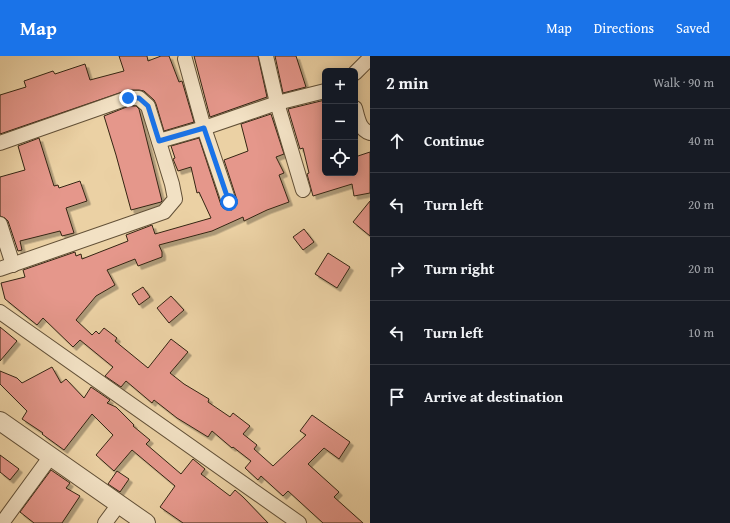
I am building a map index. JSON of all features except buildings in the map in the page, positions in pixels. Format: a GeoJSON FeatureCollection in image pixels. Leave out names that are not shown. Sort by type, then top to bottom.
{"type":"FeatureCollection","features":[{"type":"Feature","properties":{"kind":"street"},"geometry":{"type":"LineString","coordinates":[[266,56],[277,103],[302,190]]}},
{"type":"Feature","properties":{"kind":"street"},"geometry":{"type":"LineString","coordinates":[[358,70],[370,58],[370,56]]}},
{"type":"Feature","properties":{"kind":"street"},"geometry":{"type":"LineString","coordinates":[[186,59],[204,128],[229,202]]}},
{"type":"Feature","properties":{"kind":"street"},"geometry":{"type":"LineString","coordinates":[[159,141],[204,128],[277,103],[322,92]]}},
{"type":"Feature","properties":{"kind":"street"},"geometry":{"type":"LineString","coordinates":[[0,143],[128,98],[139,98],[148,106],[172,184],[175,199],[164,212],[7,267],[0,224]]}},
{"type":"Feature","properties":{"kind":"street"},"geometry":{"type":"LineString","coordinates":[[358,120],[359,124],[366,132],[370,133]]}},
{"type":"Feature","properties":{"kind":"street"},"geometry":{"type":"LineString","coordinates":[[0,312],[299,523]]}},
{"type":"Feature","properties":{"kind":"street"},"geometry":{"type":"LineString","coordinates":[[0,421],[146,523]]}},
{"type":"Feature","properties":{"kind":"street"},"geometry":{"type":"LineString","coordinates":[[2,523],[51,456]]}},
{"type":"Feature","properties":{"kind":"street"},"geometry":{"type":"LineString","coordinates":[[105,523],[119,504]]}},
{"type":"Feature","properties":{"kind":"route"},"geometry":{"type":"LineString","coordinates":[[128,98],[139,98],[148,106],[159,141],[204,128],[229,202]]}}]}
